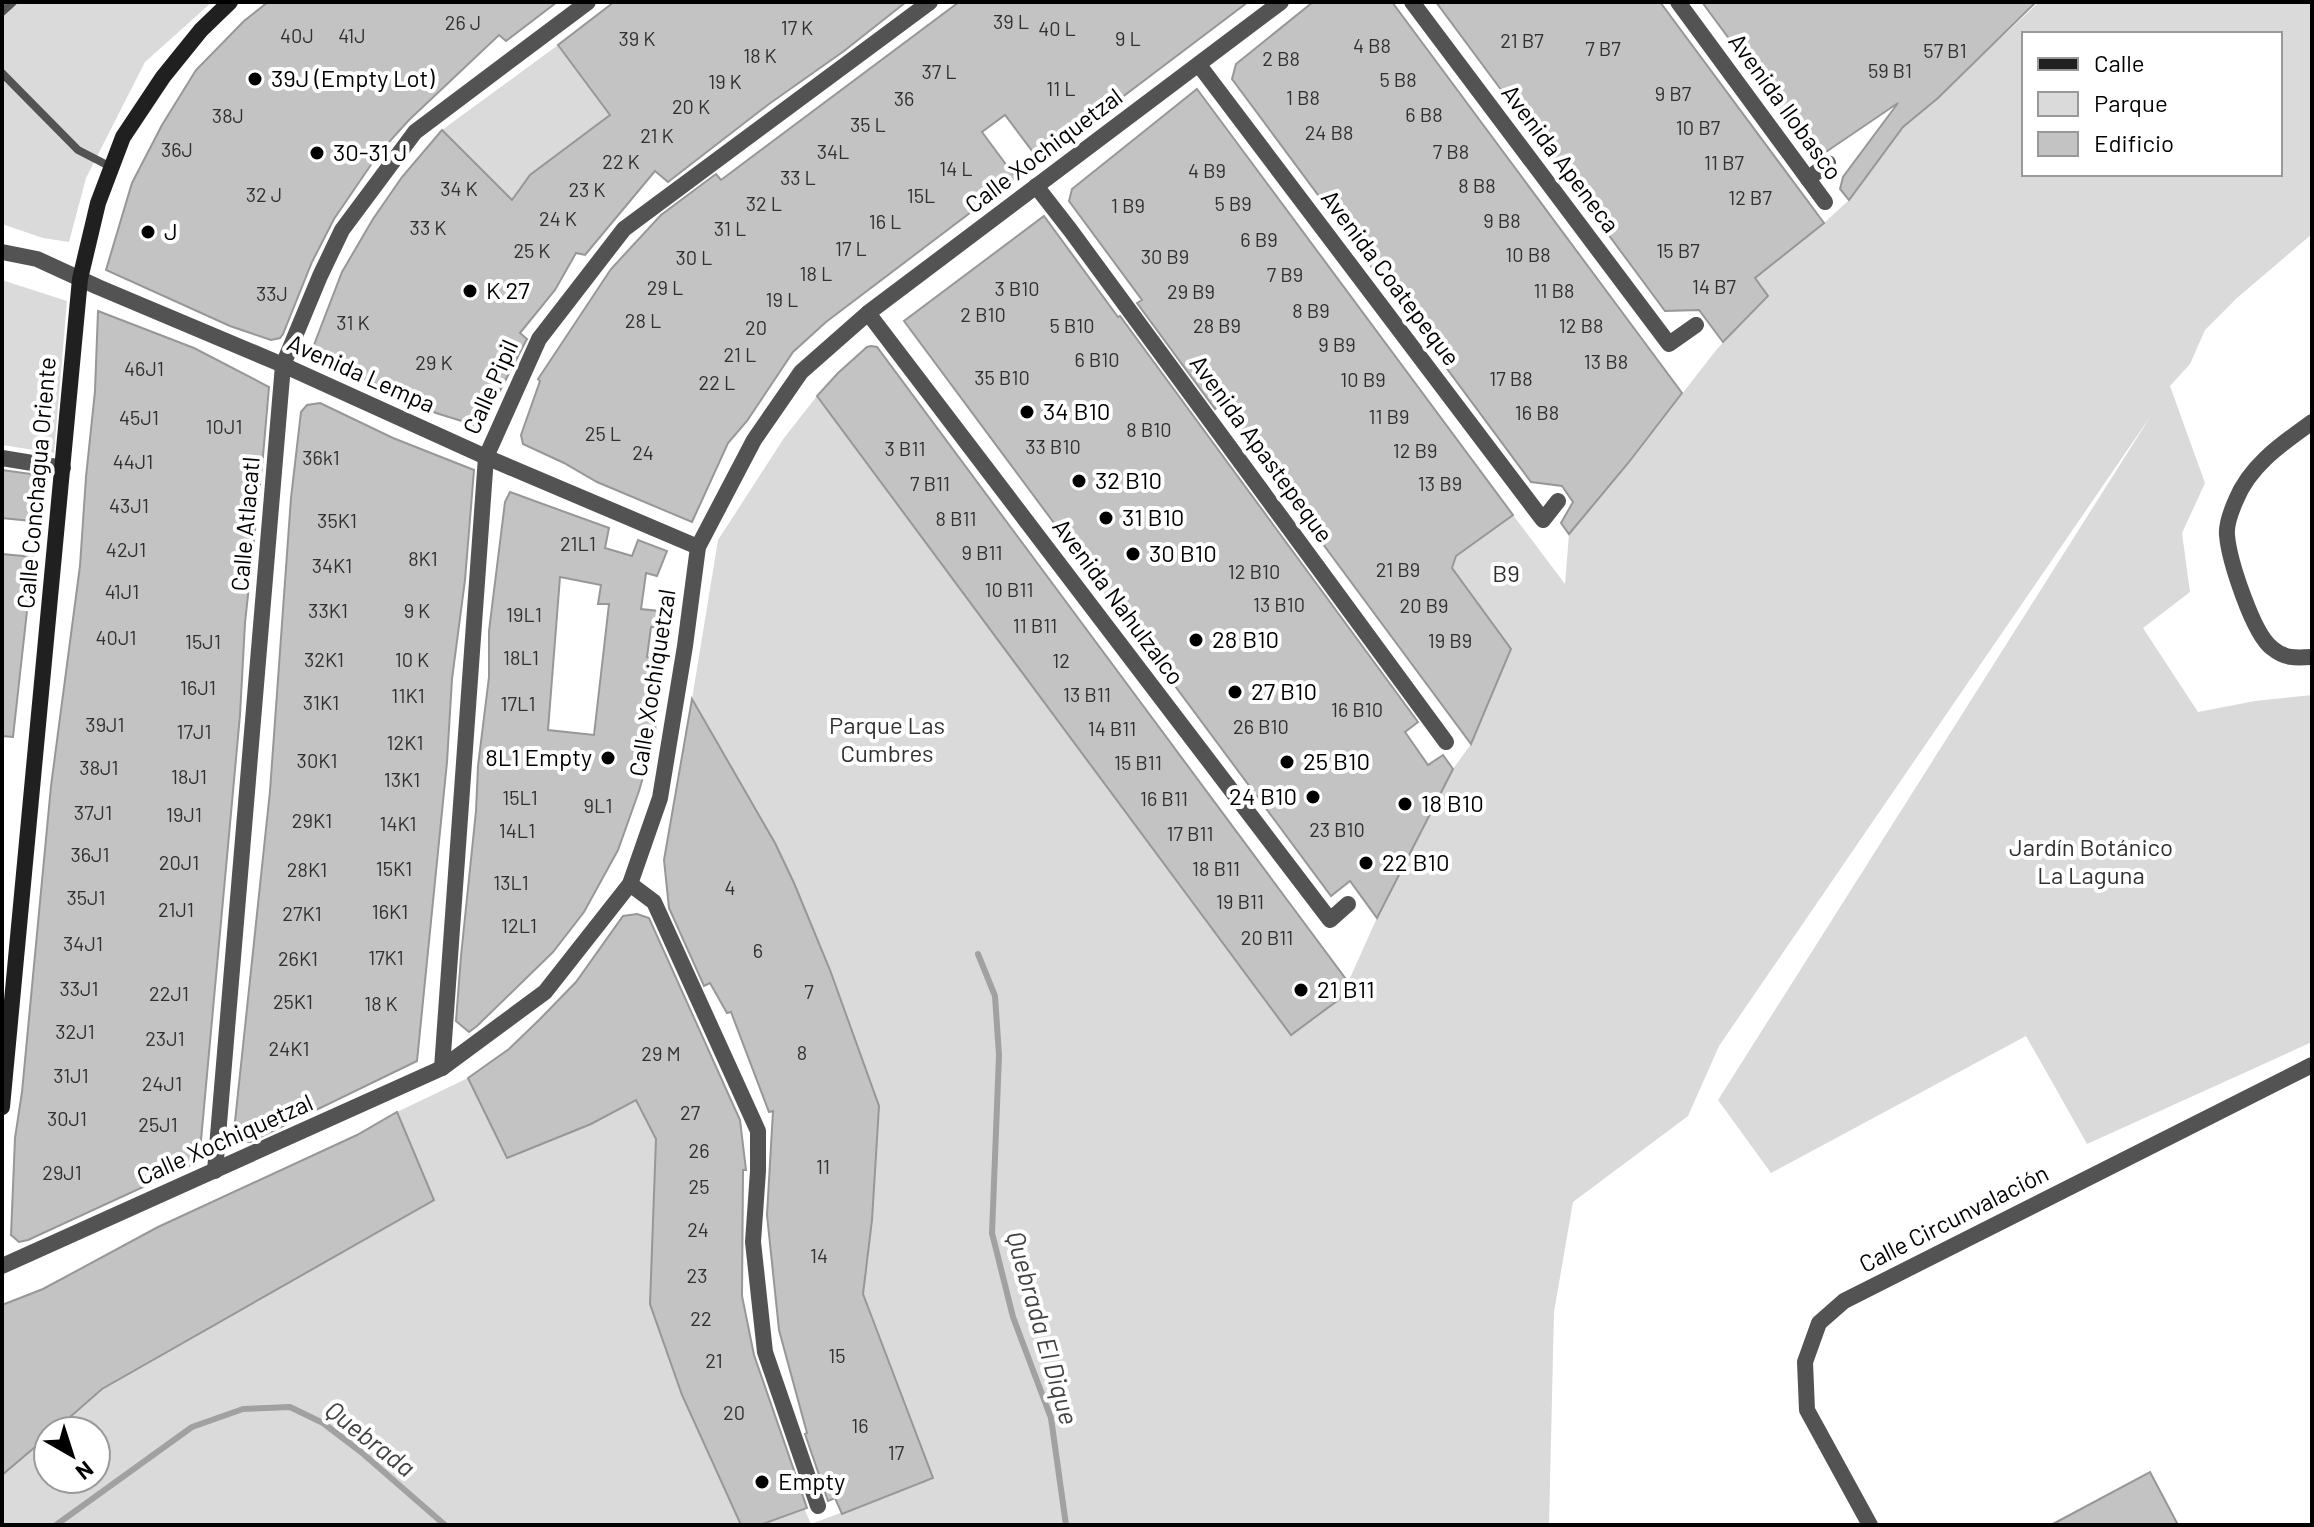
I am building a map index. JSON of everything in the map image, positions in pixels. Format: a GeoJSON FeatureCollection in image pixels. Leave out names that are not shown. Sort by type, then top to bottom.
{"type":"FeatureCollection","features":[{"type":"Feature","properties":{"kind":"main road","name":"Calle Conchagua Oriente"},"geometry":{"type":"LineString","coordinates":[[2,1107],[80,279],[98,203],[123,137],[163,77],[201,30],[230,2]]}},
{"type":"Feature","properties":{"kind":"street","name":"Calle Atlacatl"},"geometry":{"type":"LineString","coordinates":[[215,1171],[283,365],[342,230],[415,132],[588,2]]}},
{"type":"Feature","properties":{"kind":"street","name":"Calle Pipil"},"geometry":{"type":"LineString","coordinates":[[442,1068],[486,457],[539,339],[624,229],[930,2]]}},
{"type":"Feature","properties":{"kind":"street","name":"Calle Xochiquetzal"},"geometry":{"type":"LineString","coordinates":[[2,1266],[442,1068],[545,992],[630,884],[660,798],[698,547],[754,440],[801,372],[868,313],[1281,2]]}},
{"type":"Feature","properties":{"kind":"street","name":"Avenida Apeneca"},"geometry":{"type":"LineString","coordinates":[[1412,2],[1669,344],[1696,325]]}},
{"type":"Feature","properties":{"kind":"street","name":"Avenida Ilobasco"},"geometry":{"type":"LineString","coordinates":[[1678,2],[1825,202]]}},
{"type":"Feature","properties":{"kind":"street","name":"Avenida Coatepeque"},"geometry":{"type":"LineString","coordinates":[[1199,65],[1543,520],[1558,501]]}},
{"type":"Feature","properties":{"kind":"street"},"geometry":{"type":"LineString","coordinates":[[1808,179],[1828,163]]}},
{"type":"Feature","properties":{"kind":"street","name":"Avenida Apastepeque"},"geometry":{"type":"LineString","coordinates":[[1036,186],[1446,742]]}},
{"type":"Feature","properties":{"kind":"street","name":"Avenida Lempa"},"geometry":{"type":"LineString","coordinates":[[2,252],[37,259],[698,547]]}},
{"type":"Feature","properties":{"kind":"street","name":"Avenida Nahulzalco"},"geometry":{"type":"LineString","coordinates":[[868,313],[1330,920],[1348,904]]}},
{"type":"Feature","properties":{"kind":"street"},"geometry":{"type":"LineString","coordinates":[[2312,422],[2267,457],[2246,478],[2234,502],[2227,533],[2235,573],[2248,610],[2269,647],[2290,659],[2312,657]]}},
{"type":"Feature","properties":{"kind":"street"},"geometry":{"type":"LineString","coordinates":[[2,458],[63,468]]}},
{"type":"Feature","properties":{"kind":"street"},"geometry":{"type":"LineString","coordinates":[[630,884],[654,902],[758,1131],[753,1242],[765,1352],[818,1506]]}},
{"type":"Feature","properties":{"kind":"street","name":"Calle Circunvalación"},"geometry":{"type":"LineString","coordinates":[[1870,1525],[1807,1410],[1805,1362],[1819,1323],[1844,1301],[2312,1065]]}},
{"type":"Feature","properties":{"kind":"lane"},"geometry":{"type":"LineString","coordinates":[[2,12],[13,2]]}},
{"type":"Feature","properties":{"kind":"lane"},"geometry":{"type":"LineString","coordinates":[[2,73],[78,150],[111,167]]}},
{"type":"Feature","properties":{"kind":"green space"},"geometry":{"type":"Polygon","coordinates":[[[2,2],[212,2],[145,62],[86,178],[69,242],[43,238],[2,224],[2,2]]]}},
{"type":"Feature","properties":{"kind":"green space"},"geometry":{"type":"Polygon","coordinates":[[[2039,2],[2312,2],[2312,234],[2237,298],[2205,330],[2190,364],[2170,386],[2205,483],[2182,533],[2190,592],[2143,628],[2198,712],[2255,701],[2312,695],[2312,1042],[2087,1144],[2026,1036],[1771,1173],[1718,1100],[2152,414],[1719,1046],[1688,1116],[1573,1202],[1554,1312],[1549,1525],[760,1525],[804,1508],[811,1524],[933,1478],[863,1294],[872,1220],[879,1106],[830,970],[794,883],[775,843],[692,699],[718,540],[784,438],[817,396],[1291,1035],[1341,998],[1377,918],[1453,769],[1471,744],[1511,649],[1447,562],[1513,515],[1565,584],[1569,534],[1717,349],[1768,296],[1755,278],[1849,200],[1903,127],[2039,2]]]}},
{"type":"Feature","properties":{"kind":"green space"},"geometry":{"type":"Polygon","coordinates":[[[558,45],[610,115],[530,175],[512,200],[442,130],[558,45]]]}},
{"type":"Feature","properties":{"kind":"green space"},"geometry":{"type":"Polygon","coordinates":[[[2,280],[67,301],[54,453],[2,445],[2,280]]]}},
{"type":"Feature","properties":{"kind":"green space"},"geometry":{"type":"Polygon","coordinates":[[[468,1078],[507,1158],[591,1124],[636,1100],[656,1139],[650,1304],[679,1387],[741,1525],[2,1525],[2,1474],[32,1449],[32,1495],[112,1495],[112,1415],[72,1415],[102,1389],[434,1200],[397,1112],[468,1078]]]}},
{"type":"Feature","properties":{"kind":"building"},"geometry":{"type":"Polygon","coordinates":[[[268,2],[557,2],[506,41],[499,35],[409,120],[379,153],[334,219],[312,262],[283,334],[271,340],[230,326],[106,270],[132,183],[162,125],[196,70],[244,21],[268,2]]]}},
{"type":"Feature","properties":{"kind":"building"},"geometry":{"type":"Polygon","coordinates":[[[614,2],[906,2],[668,182],[655,171],[585,255],[576,253],[555,290],[520,333],[527,339],[481,427],[436,413],[313,358],[312,350],[342,272],[402,177],[442,130],[512,200],[530,175],[610,115],[558,45],[614,2]]]}},
{"type":"Feature","properties":{"kind":"building"},"geometry":{"type":"Polygon","coordinates":[[[959,2],[1248,2],[1039,160],[1005,115],[982,132],[1016,178],[826,322],[793,352],[747,421],[728,443],[692,522],[597,482],[523,444],[521,435],[540,381],[538,379],[611,269],[661,215],[716,174],[721,180],[959,2]]]}},
{"type":"Feature","properties":{"kind":"building"},"geometry":{"type":"Polygon","coordinates":[[[1313,2],[1392,2],[1682,393],[1569,534],[1561,523],[1573,502],[1562,486],[1531,482],[1232,79],[1236,64],[1313,2]]]}},
{"type":"Feature","properties":{"kind":"building"},"geometry":{"type":"Polygon","coordinates":[[[1436,2],[1660,2],[1824,223],[1755,278],[1768,296],[1723,342],[1699,310],[1665,311],[1436,2]]]}},
{"type":"Feature","properties":{"kind":"building"},"geometry":{"type":"Polygon","coordinates":[[[1702,2],[2036,2],[1938,98],[1903,127],[1849,200],[1840,189],[1843,177],[1898,103],[1817,158],[1702,2]]]}},
{"type":"Feature","properties":{"kind":"building"},"geometry":{"type":"Polygon","coordinates":[[[1197,89],[1513,515],[1456,556],[1452,568],[1511,649],[1471,744],[1220,405],[1215,409],[1137,303],[1142,300],[1069,201],[1072,189],[1197,89]]]}},
{"type":"Feature","properties":{"kind":"building"},"geometry":{"type":"Polygon","coordinates":[[[1044,216],[1418,722],[1405,732],[1428,765],[1443,755],[1453,769],[1377,918],[1350,881],[1331,896],[904,321],[1044,216]]]}},
{"type":"Feature","properties":{"kind":"building"},"geometry":{"type":"Polygon","coordinates":[[[98,311],[194,348],[269,387],[245,623],[240,715],[200,1151],[191,1165],[19,1242],[11,1235],[15,1138],[51,786],[80,566],[95,391],[98,311]]]}},
{"type":"Feature","properties":{"kind":"building"},"geometry":{"type":"Polygon","coordinates":[[[871,346],[877,347],[1348,982],[1341,998],[1291,1035],[817,396],[838,373],[871,346]]]}},
{"type":"Feature","properties":{"kind":"building"},"geometry":{"type":"Polygon","coordinates":[[[320,403],[393,438],[474,470],[465,580],[452,679],[447,762],[417,1061],[250,1142],[241,1141],[234,1131],[270,791],[291,498],[301,412],[307,405],[320,403]]]}},
{"type":"Feature","properties":{"kind":"building"},"geometry":{"type":"Polygon","coordinates":[[[2,470],[46,476],[41,522],[2,518],[2,470]]]}},
{"type":"Feature","properties":{"kind":"building"},"geometry":{"type":"Polygon","coordinates":[[[510,492],[609,528],[605,548],[632,556],[638,540],[667,551],[657,576],[646,573],[641,609],[669,612],[666,628],[651,627],[647,657],[658,658],[655,736],[618,850],[584,912],[553,952],[469,1032],[456,1021],[478,766],[489,677],[489,631],[505,502],[510,492]],[[560,577],[548,730],[594,735],[609,604],[598,604],[601,585],[560,577]]]}},
{"type":"Feature","properties":{"kind":"building"},"geometry":{"type":"Polygon","coordinates":[[[2,554],[33,557],[13,737],[2,736],[2,554]]]}},
{"type":"Feature","properties":{"kind":"building"},"geometry":{"type":"Polygon","coordinates":[[[692,699],[775,843],[794,883],[830,970],[879,1106],[872,1220],[863,1294],[933,1478],[842,1514],[835,1498],[828,1501],[805,1434],[779,1330],[767,1215],[773,1111],[769,1112],[731,1012],[727,1013],[710,983],[704,986],[669,908],[664,860],[692,699]]]}},
{"type":"Feature","properties":{"kind":"building"},"geometry":{"type":"Polygon","coordinates":[[[637,914],[649,918],[740,1120],[746,1170],[743,1170],[742,1296],[754,1355],[807,1508],[760,1525],[741,1525],[682,1395],[650,1304],[656,1139],[636,1100],[591,1124],[507,1158],[468,1078],[509,1049],[576,982],[623,916],[637,914]]]}},
{"type":"Feature","properties":{"kind":"building"},"geometry":{"type":"Polygon","coordinates":[[[397,1112],[434,1200],[102,1389],[72,1415],[32,1415],[32,1450],[2,1475],[2,1305],[43,1289],[158,1227],[357,1135],[397,1112]]]}},
{"type":"Feature","properties":{"kind":"building"},"geometry":{"type":"Polygon","coordinates":[[[2150,1472],[2178,1525],[2051,1525],[2150,1472]]]}},
{"type":"Feature","properties":{"kind":"waterway","name":"Quebrada El Dique"},"geometry":{"type":"LineString","coordinates":[[978,954],[995,996],[999,1055],[992,1233],[1013,1317],[1051,1418],[1066,1525]]}},
{"type":"Feature","properties":{"kind":"waterway","name":"Quebrada"},"geometry":{"type":"LineString","coordinates":[[56,1525],[192,1427],[243,1409],[290,1407],[323,1423],[445,1525]]}},
{"type":"Feature","properties":{"kind":"place","name":"39J (Empty Lot)"},"geometry":{"type":"Point","coordinates":[255,79]}},
{"type":"Feature","properties":{"kind":"place","name":"30-31 J"},"geometry":{"type":"Point","coordinates":[317,153]}},
{"type":"Feature","properties":{"kind":"place","name":"J"},"geometry":{"type":"Point","coordinates":[148,232]}},
{"type":"Feature","properties":{"kind":"place","name":"K 27"},"geometry":{"type":"Point","coordinates":[470,291]}},
{"type":"Feature","properties":{"kind":"place","name":"34 B10"},"geometry":{"type":"Point","coordinates":[1027,412]}},
{"type":"Feature","properties":{"kind":"place","name":"32 B10"},"geometry":{"type":"Point","coordinates":[1079,481]}},
{"type":"Feature","properties":{"kind":"place","name":"31 B10"},"geometry":{"type":"Point","coordinates":[1106,518]}},
{"type":"Feature","properties":{"kind":"place","name":"30 B10"},"geometry":{"type":"Point","coordinates":[1133,554]}},
{"type":"Feature","properties":{"kind":"place","name":"28 B10"},"geometry":{"type":"Point","coordinates":[1196,640]}},
{"type":"Feature","properties":{"kind":"place","name":"27 B10"},"geometry":{"type":"Point","coordinates":[1235,692]}},
{"type":"Feature","properties":{"kind":"place","name":"8L1 Empty"},"geometry":{"type":"Point","coordinates":[608,758]}},
{"type":"Feature","properties":{"kind":"place","name":"25 B10"},"geometry":{"type":"Point","coordinates":[1287,762]}},
{"type":"Feature","properties":{"kind":"place","name":"24 B10"},"geometry":{"type":"Point","coordinates":[1313,797]}},
{"type":"Feature","properties":{"kind":"place","name":"18 B10"},"geometry":{"type":"Point","coordinates":[1405,804]}},
{"type":"Feature","properties":{"kind":"place","name":"22 B10"},"geometry":{"type":"Point","coordinates":[1366,863]}},
{"type":"Feature","properties":{"kind":"place","name":"21 B11"},"geometry":{"type":"Point","coordinates":[1301,990]}},
{"type":"Feature","properties":{"kind":"place","name":"Empty"},"geometry":{"type":"Point","coordinates":[762,1482]}},
{"type":"Feature","properties":{"kind":"park label","name":"B9"},"geometry":{"type":"Point","coordinates":[1506,574]}},
{"type":"Feature","properties":{"kind":"park label","name":"Parque Las Cumbres"},"geometry":{"type":"Point","coordinates":[887,740]}},
{"type":"Feature","properties":{"kind":"park label","name":"Jardín Botánico La Laguna"},"geometry":{"type":"Point","coordinates":[2091,862]}}]}
